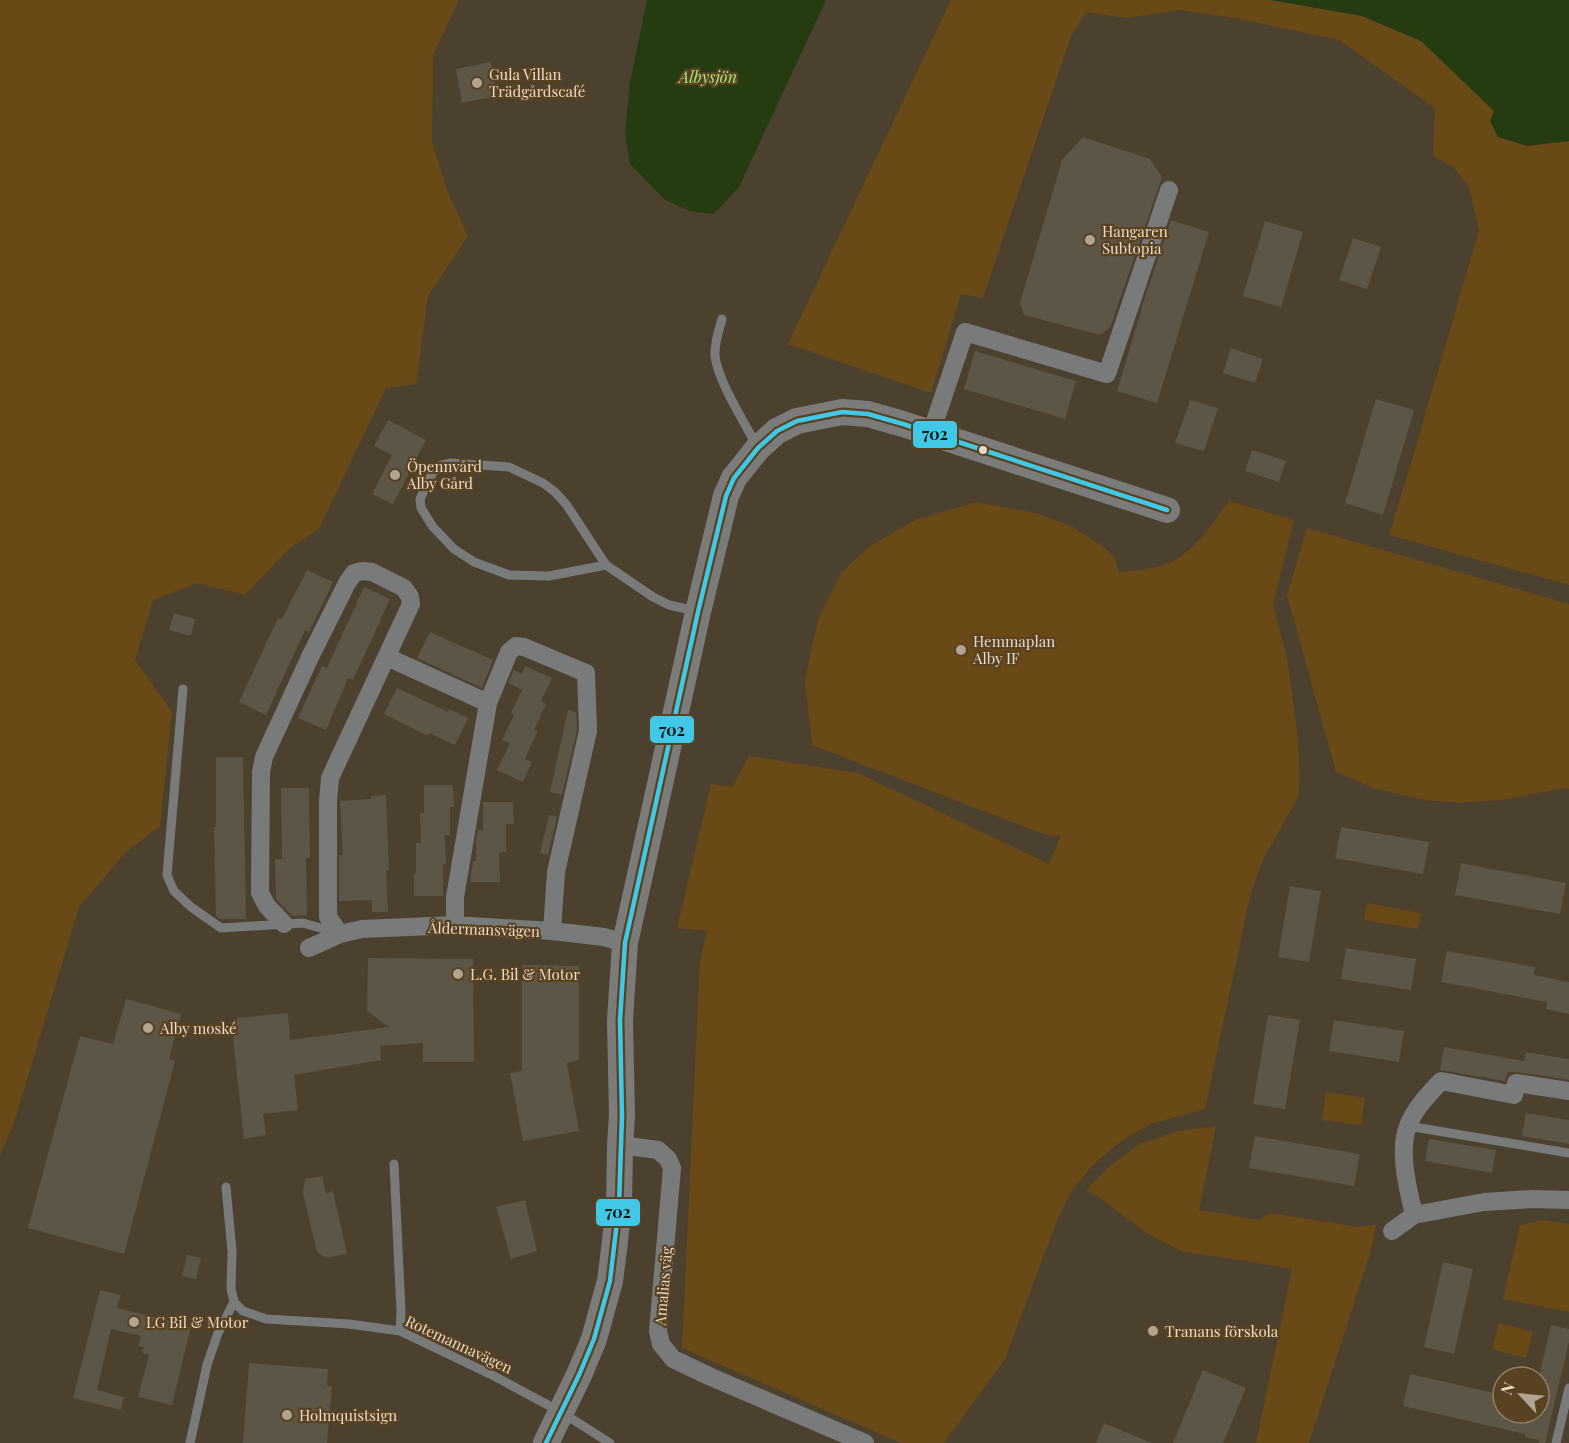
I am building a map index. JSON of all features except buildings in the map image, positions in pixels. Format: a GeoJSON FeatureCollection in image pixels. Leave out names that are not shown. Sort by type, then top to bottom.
{"type":"FeatureCollection","features":[{"type":"Feature","properties":{"kind":"street"},"geometry":{"type":"LineString","coordinates":[[931,433],[965,333],[1107,374],[1169,190]]}},
{"type":"Feature","properties":{"kind":"street"},"geometry":{"type":"LineString","coordinates":[[546,1443],[594,1339],[609,1281],[619,1205],[622,1116],[621,1020],[625,943],[698,612],[726,496],[734,478],[758,448],[777,431],[797,421],[842,412],[868,414],[1167,510]]}},
{"type":"Feature","properties":{"kind":"street"},"geometry":{"type":"LineString","coordinates":[[284,924],[267,906],[260,893],[261,772],[264,757],[310,657],[348,583],[354,573],[372,572],[404,588],[410,597],[411,604],[330,778],[328,917],[340,934]]}},
{"type":"Feature","properties":{"kind":"street"},"geometry":{"type":"LineString","coordinates":[[455,925],[455,897],[488,703],[509,652],[516,646],[524,647],[586,673],[588,731],[556,872],[552,931]]}},
{"type":"Feature","properties":{"kind":"street"},"geometry":{"type":"LineString","coordinates":[[387,657],[488,703]]}},
{"type":"Feature","properties":{"kind":"street","name":"Åldermansvägen"},"geometry":{"type":"LineString","coordinates":[[309,948],[340,934],[362,929],[455,925],[552,931],[604,937],[625,943]]}},
{"type":"Feature","properties":{"kind":"street"},"geometry":{"type":"LineString","coordinates":[[1414,1215],[1403,1152],[1408,1126],[1422,1103],[1441,1081],[1514,1095],[1516,1083],[1569,1091]]}},
{"type":"Feature","properties":{"kind":"street","name":"Amalias väg"},"geometry":{"type":"LineString","coordinates":[[620,1145],[658,1150],[668,1159],[672,1168],[658,1331],[661,1344],[666,1352],[673,1359],[711,1377],[865,1443]]}},
{"type":"Feature","properties":{"kind":"street"},"geometry":{"type":"LineString","coordinates":[[1392,1231],[1414,1215],[1484,1202],[1532,1199],[1569,1200]]}},
{"type":"Feature","properties":{"kind":"lane"},"geometry":{"type":"LineString","coordinates":[[722,319],[716,340],[715,355],[721,377],[758,448]]}},
{"type":"Feature","properties":{"kind":"lane"},"geometry":{"type":"LineString","coordinates":[[606,565],[549,576],[509,574],[474,562],[454,549],[433,527],[421,508],[420,499],[438,466],[450,462],[509,467],[543,483],[555,492],[566,504],[606,565],[661,601],[698,612]]}},
{"type":"Feature","properties":{"kind":"lane"},"geometry":{"type":"LineString","coordinates":[[183,689],[166,875],[174,891],[191,907],[221,928],[303,923],[340,934]]}},
{"type":"Feature","properties":{"kind":"lane"},"geometry":{"type":"LineString","coordinates":[[1408,1126],[1569,1153]]}},
{"type":"Feature","properties":{"kind":"lane"},"geometry":{"type":"LineString","coordinates":[[394,1164],[400,1330]]}},
{"type":"Feature","properties":{"kind":"lane"},"geometry":{"type":"LineString","coordinates":[[190,1443],[207,1365],[218,1333],[234,1302],[231,1288],[232,1251],[226,1186]]}},
{"type":"Feature","properties":{"kind":"lane","name":"Rotemannavägen"},"geometry":{"type":"LineString","coordinates":[[234,1302],[243,1311],[266,1319],[349,1324],[400,1330],[561,1412],[610,1443]]}},
{"type":"Feature","properties":{"kind":"lane"},"geometry":{"type":"LineString","coordinates":[[1556,1443],[1569,1388]]}},
{"type":"Feature","properties":{"kind":"shaded area"},"geometry":{"type":"Polygon","coordinates":[[[0,0],[459,0],[433,55],[432,141],[446,188],[468,236],[428,296],[416,384],[386,388],[319,529],[290,548],[245,595],[197,583],[153,600],[135,660],[172,712],[160,826],[126,852],[79,907],[14,1123],[0,1155],[0,0]]]}},
{"type":"Feature","properties":{"kind":"shaded area"},"geometry":{"type":"Polygon","coordinates":[[[951,0],[1271,0],[1362,16],[1421,41],[1495,111],[1527,146],[1569,141],[1569,585],[1389,535],[1479,230],[1469,187],[1454,168],[1433,156],[1435,108],[1339,40],[1235,18],[1179,10],[1127,18],[1086,12],[1071,36],[983,298],[961,294],[931,393],[788,344],[951,0]]]}},
{"type":"Feature","properties":{"kind":"shaded area"},"geometry":{"type":"Polygon","coordinates":[[[1229,501],[1294,520],[1273,604],[1287,659],[1297,731],[1300,777],[1298,797],[1263,860],[1251,892],[1205,1109],[1150,1124],[1120,1142],[1092,1166],[1071,1192],[1056,1223],[1005,1359],[944,1443],[901,1443],[682,1348],[700,960],[707,931],[677,928],[711,784],[732,787],[749,756],[858,773],[1049,864],[1061,836],[1046,835],[812,745],[805,681],[818,620],[842,572],[870,546],[915,520],[977,502],[1039,514],[1073,527],[1105,548],[1114,557],[1119,572],[1148,569],[1169,563],[1183,555],[1205,534],[1229,501]]]}},
{"type":"Feature","properties":{"kind":"shaded area"},"geometry":{"type":"Polygon","coordinates":[[[1307,528],[1569,604],[1569,789],[1564,788],[1503,800],[1458,803],[1424,800],[1373,788],[1336,772],[1287,595],[1307,528]]]}},
{"type":"Feature","properties":{"kind":"shaded area"},"geometry":{"type":"Polygon","coordinates":[[[1367,903],[1421,913],[1418,929],[1364,920],[1367,903]]]}},
{"type":"Feature","properties":{"kind":"shaded area"},"geometry":{"type":"Polygon","coordinates":[[[1326,1092],[1365,1098],[1361,1125],[1322,1120],[1326,1092]]]}},
{"type":"Feature","properties":{"kind":"shaded area"},"geometry":{"type":"Polygon","coordinates":[[[1216,1126],[1199,1210],[1259,1220],[1271,1213],[1358,1227],[1376,1225],[1372,1247],[1309,1443],[1256,1443],[1292,1269],[1183,1252],[1148,1234],[1099,1197],[1086,1190],[1111,1165],[1140,1144],[1178,1131],[1216,1126]]]}},
{"type":"Feature","properties":{"kind":"shaded area"},"geometry":{"type":"Polygon","coordinates":[[[1543,1220],[1569,1224],[1569,1312],[1503,1299],[1520,1225],[1543,1220]]]}},
{"type":"Feature","properties":{"kind":"shaded area"},"geometry":{"type":"Polygon","coordinates":[[[1499,1323],[1533,1332],[1526,1358],[1492,1349],[1499,1323]]]}},
{"type":"Feature","properties":{"kind":"water","name":"Albysjön"},"geometry":{"type":"Polygon","coordinates":[[[647,0],[826,0],[739,187],[714,214],[690,211],[665,200],[630,164],[625,133],[630,82],[647,0]]]}},
{"type":"Feature","properties":{"kind":"water"},"geometry":{"type":"Polygon","coordinates":[[[1271,0],[1569,0],[1569,141],[1527,146],[1498,137],[1490,121],[1494,111],[1421,41],[1362,16],[1271,0]]]}},
{"type":"Feature","properties":{"kind":"transit line","name":"702"},"geometry":{"type":"LineString","coordinates":[[546,1443],[594,1339],[610,1281],[619,1205],[622,1116],[620,1020],[625,943],[698,612],[726,496],[734,478],[758,448],[777,431],[797,421],[842,412],[868,414],[903,424],[1167,510]]}},
{"type":"Feature","properties":{"kind":"place","name":"Gula Villan Trädgårdscafé"},"geometry":{"type":"Point","coordinates":[477,83]}},
{"type":"Feature","properties":{"kind":"place","name":"Hangaren Subtopia"},"geometry":{"type":"Point","coordinates":[1090,240]}},
{"type":"Feature","properties":{"kind":"place","name":"Öpennvård Alby Gård"},"geometry":{"type":"Point","coordinates":[395,475]}},
{"type":"Feature","properties":{"kind":"place","name":"Hemmaplan Alby IF"},"geometry":{"type":"Point","coordinates":[961,650]}},
{"type":"Feature","properties":{"kind":"place","name":"L.G. Bil & Motor"},"geometry":{"type":"Point","coordinates":[458,974]}},
{"type":"Feature","properties":{"kind":"place","name":"Alby moské"},"geometry":{"type":"Point","coordinates":[148,1028]}},
{"type":"Feature","properties":{"kind":"place","name":"LG Bil & Motor"},"geometry":{"type":"Point","coordinates":[134,1322]}},
{"type":"Feature","properties":{"kind":"place","name":"Tranans förskola"},"geometry":{"type":"Point","coordinates":[1153,1331]}},
{"type":"Feature","properties":{"kind":"place","name":"Holmquistsign"},"geometry":{"type":"Point","coordinates":[287,1415]}}]}
